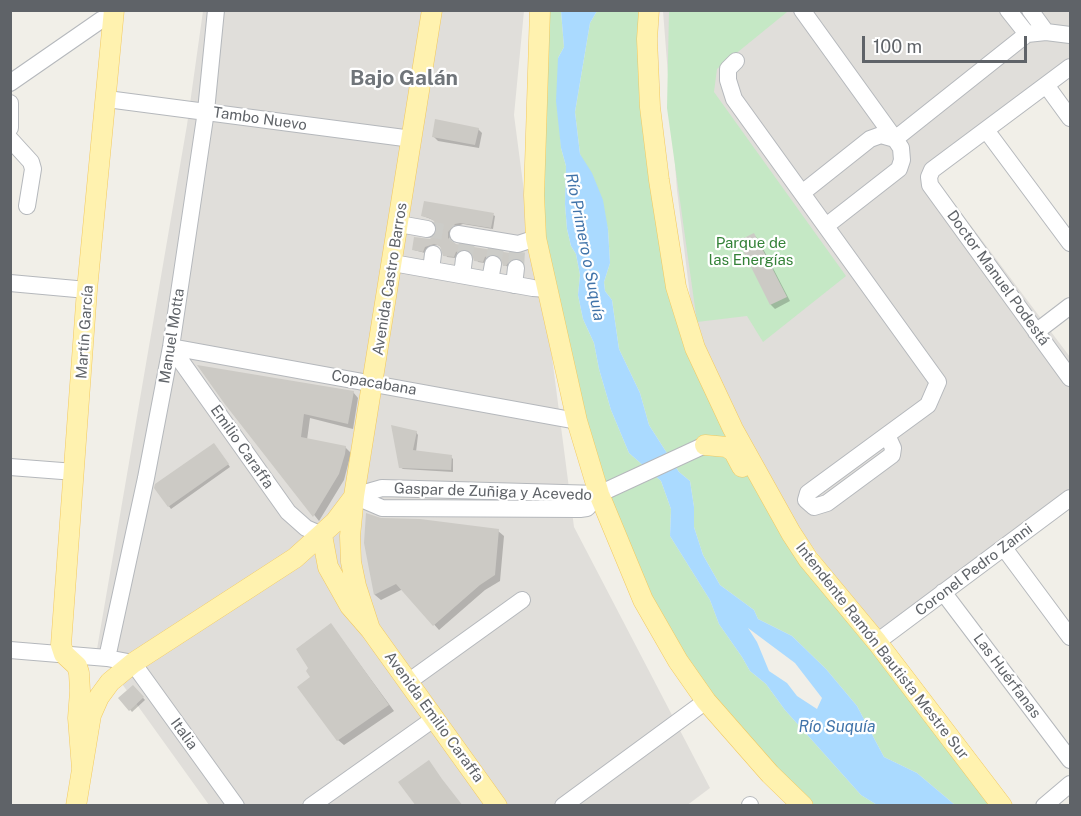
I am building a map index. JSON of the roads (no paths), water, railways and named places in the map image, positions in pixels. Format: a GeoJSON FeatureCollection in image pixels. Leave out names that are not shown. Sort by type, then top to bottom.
{"type":"FeatureCollection","features":[{"type":"Feature","properties":{"kind":"main road","name":"Avenida Castro Barros"},"geometry":{"type":"LineString","coordinates":[[82,769],[94,706],[110,682],[133,663],[295,558],[335,522],[354,496],[432,10]]}},
{"type":"Feature","properties":{"kind":"main road"},"geometry":{"type":"LineString","coordinates":[[540,10],[534,195],[520,257],[548,289],[577,421],[605,492],[627,564],[658,627],[706,701],[770,774],[803,806]]}},
{"type":"Feature","properties":{"kind":"main road","name":"Intendente Ramón Bautista Mestre Sur"},"geometry":{"type":"LineString","coordinates":[[649,10],[647,39],[650,107],[668,245],[676,287],[695,348],[733,429],[791,533],[818,572],[877,642],[1002,806]]}},
{"type":"Feature","properties":{"kind":"main road","name":"Martín García"},"geometry":{"type":"LineString","coordinates":[[64,654],[61,645],[87,290],[114,12]]}},
{"type":"Feature","properties":{"kind":"main road"},"geometry":{"type":"LineString","coordinates":[[676,287],[681,332],[716,426],[708,443],[727,447],[734,452],[790,553],[874,655],[893,664]]}},
{"type":"Feature","properties":{"kind":"main road","name":"Avenida Emilio Caraffa"},"geometry":{"type":"LineString","coordinates":[[354,496],[350,536],[351,562],[370,629]]}},
{"type":"Feature","properties":{"kind":"main road","name":"Avenida Emilio Caraffa"},"geometry":{"type":"LineString","coordinates":[[322,535],[328,567],[350,606],[370,629],[497,806]]}},
{"type":"Feature","properties":{"kind":"main road"},"geometry":{"type":"LineString","coordinates":[[295,558],[306,556],[328,567]]}},
{"type":"Feature","properties":{"kind":"main road"},"geometry":{"type":"LineString","coordinates":[[64,654],[77,666],[80,673],[78,718],[82,769],[76,806]]}},
{"type":"Feature","properties":{"kind":"street","name":"Manuel Motta"},"geometry":{"type":"LineString","coordinates":[[107,658],[146,478],[171,347],[206,111],[216,10]]}},
{"type":"Feature","properties":{"kind":"street"},"geometry":{"type":"LineString","coordinates":[[802,10],[901,148],[902,160],[898,169],[826,226]]}},
{"type":"Feature","properties":{"kind":"street"},"geometry":{"type":"LineString","coordinates":[[1008,10],[1027,34]]}},
{"type":"Feature","properties":{"kind":"street"},"geometry":{"type":"LineString","coordinates":[[1030,10],[1046,32]]}},
{"type":"Feature","properties":{"kind":"street"},"geometry":{"type":"LineString","coordinates":[[10,83],[114,12]]}},
{"type":"Feature","properties":{"kind":"street"},"geometry":{"type":"LineString","coordinates":[[895,139],[1027,34],[1046,32],[1071,35]]}},
{"type":"Feature","properties":{"kind":"street"},"geometry":{"type":"LineString","coordinates":[[736,61],[728,69],[728,80],[734,99],[938,382],[928,405],[887,435],[808,493],[806,500],[814,507],[827,503],[892,454],[893,448],[887,435]]}},
{"type":"Feature","properties":{"kind":"street"},"geometry":{"type":"LineString","coordinates":[[1071,66],[986,130],[1071,243]]}},
{"type":"Feature","properties":{"kind":"street"},"geometry":{"type":"LineString","coordinates":[[1046,85],[1071,118]]}},
{"type":"Feature","properties":{"kind":"street","name":"Tambo Nuevo"},"geometry":{"type":"LineString","coordinates":[[107,99],[412,140]]}},
{"type":"Feature","properties":{"kind":"street"},"geometry":{"type":"LineString","coordinates":[[10,103],[10,128]]}},
{"type":"Feature","properties":{"kind":"street","name":"Doctor Manuel Podestá"},"geometry":{"type":"LineString","coordinates":[[986,130],[932,170],[929,177],[930,185],[1071,378]]}},
{"type":"Feature","properties":{"kind":"street"},"geometry":{"type":"LineString","coordinates":[[802,193],[870,139],[880,135],[895,139]]}},
{"type":"Feature","properties":{"kind":"street"},"geometry":{"type":"LineString","coordinates":[[10,139],[31,162],[33,169],[27,206]]}},
{"type":"Feature","properties":{"kind":"street"},"geometry":{"type":"LineString","coordinates":[[399,224],[427,229]]}},
{"type":"Feature","properties":{"kind":"street"},"geometry":{"type":"LineString","coordinates":[[393,263],[432,262],[464,249],[494,258],[520,257]]}},
{"type":"Feature","properties":{"kind":"street"},"geometry":{"type":"LineString","coordinates":[[464,249],[494,258],[520,257]]}},
{"type":"Feature","properties":{"kind":"street"},"geometry":{"type":"LineString","coordinates":[[520,257],[548,289]]}},
{"type":"Feature","properties":{"kind":"street"},"geometry":{"type":"LineString","coordinates":[[10,283],[87,290]]}},
{"type":"Feature","properties":{"kind":"street"},"geometry":{"type":"LineString","coordinates":[[1036,332],[1071,306]]}},
{"type":"Feature","properties":{"kind":"street","name":"Copacabana"},"geometry":{"type":"LineString","coordinates":[[171,347],[577,421]]}},
{"type":"Feature","properties":{"kind":"street","name":"Emilio Caraffa"},"geometry":{"type":"LineString","coordinates":[[171,347],[288,512],[306,528],[322,535]]}},
{"type":"Feature","properties":{"kind":"street"},"geometry":{"type":"LineString","coordinates":[[605,492],[708,443]]}},
{"type":"Feature","properties":{"kind":"street"},"geometry":{"type":"LineString","coordinates":[[10,467],[75,472]]}},
{"type":"Feature","properties":{"kind":"street","name":"Gaspar de Zuñiga y Acevedo"},"geometry":{"type":"LineString","coordinates":[[354,496],[382,488],[605,492]]}},
{"type":"Feature","properties":{"kind":"street","name":"Coronel Pedro Zanni"},"geometry":{"type":"LineString","coordinates":[[877,642],[943,592],[1068,504]]}},
{"type":"Feature","properties":{"kind":"street"},"geometry":{"type":"LineString","coordinates":[[1004,548],[1071,637]]}},
{"type":"Feature","properties":{"kind":"street","name":"Las Huérfanas"},"geometry":{"type":"LineString","coordinates":[[943,592],[1071,760]]}},
{"type":"Feature","properties":{"kind":"street"},"geometry":{"type":"LineString","coordinates":[[408,682],[522,600]]}},
{"type":"Feature","properties":{"kind":"street"},"geometry":{"type":"LineString","coordinates":[[10,650],[107,658],[133,663]]}},
{"type":"Feature","properties":{"kind":"street","name":"Italia"},"geometry":{"type":"LineString","coordinates":[[133,663],[236,806]]}},
{"type":"Feature","properties":{"kind":"street"},"geometry":{"type":"LineString","coordinates":[[563,806],[706,701]]}},
{"type":"Feature","properties":{"kind":"street"},"geometry":{"type":"LineString","coordinates":[[310,806],[435,718]]}},
{"type":"Feature","properties":{"kind":"street"},"geometry":{"type":"LineString","coordinates":[[1044,806],[1071,784]]}},
{"type":"Feature","properties":{"kind":"water","name":"Río Suquía"},"geometry":{"type":"Polygon","coordinates":[[[561,11],[597,11],[590,23],[575,112],[580,154],[592,173],[603,200],[608,229],[610,263],[604,282],[605,291],[612,300],[619,349],[640,393],[649,425],[679,472],[690,481],[694,527],[703,555],[720,585],[754,610],[758,619],[792,636],[826,669],[857,706],[884,757],[917,773],[955,805],[877,805],[861,795],[785,710],[766,684],[750,671],[719,624],[710,600],[670,536],[671,509],[661,481],[629,453],[611,410],[594,343],[583,319],[578,295],[580,275],[576,254],[571,246],[567,229],[566,166],[561,148],[556,101],[558,58],[564,47],[561,11]],[[748,628],[757,642],[769,671],[787,683],[797,696],[817,709],[822,698],[795,663],[748,628]]]}},
{"type":"Feature","properties":{"kind":"tunnel"},"geometry":{"type":"LineString","coordinates":[[427,229],[458,234]]}},
{"type":"Feature","properties":{"kind":"tunnel"},"geometry":{"type":"LineString","coordinates":[[464,259],[467,243]]}},
{"type":"Feature","properties":{"kind":"tunnel"},"geometry":{"type":"LineString","coordinates":[[493,264],[496,248]]}},
{"type":"Feature","properties":{"kind":"tunnel"},"geometry":{"type":"LineString","coordinates":[[516,268],[517,251]]}},
{"type":"Feature","properties":{"kind":"district","name":"Bajo Galán"},"geometry":{"type":"Point","coordinates":[404,79]}},
{"type":"Feature","properties":{"kind":"park label","name":"Parque de las Energías"},"geometry":{"type":"Point","coordinates":[751,252]}},
{"type":"Feature","properties":{"kind":"water label","name":"Río Primero o Suquía"},"geometry":{"type":"Point","coordinates":[585,247]}}]}
